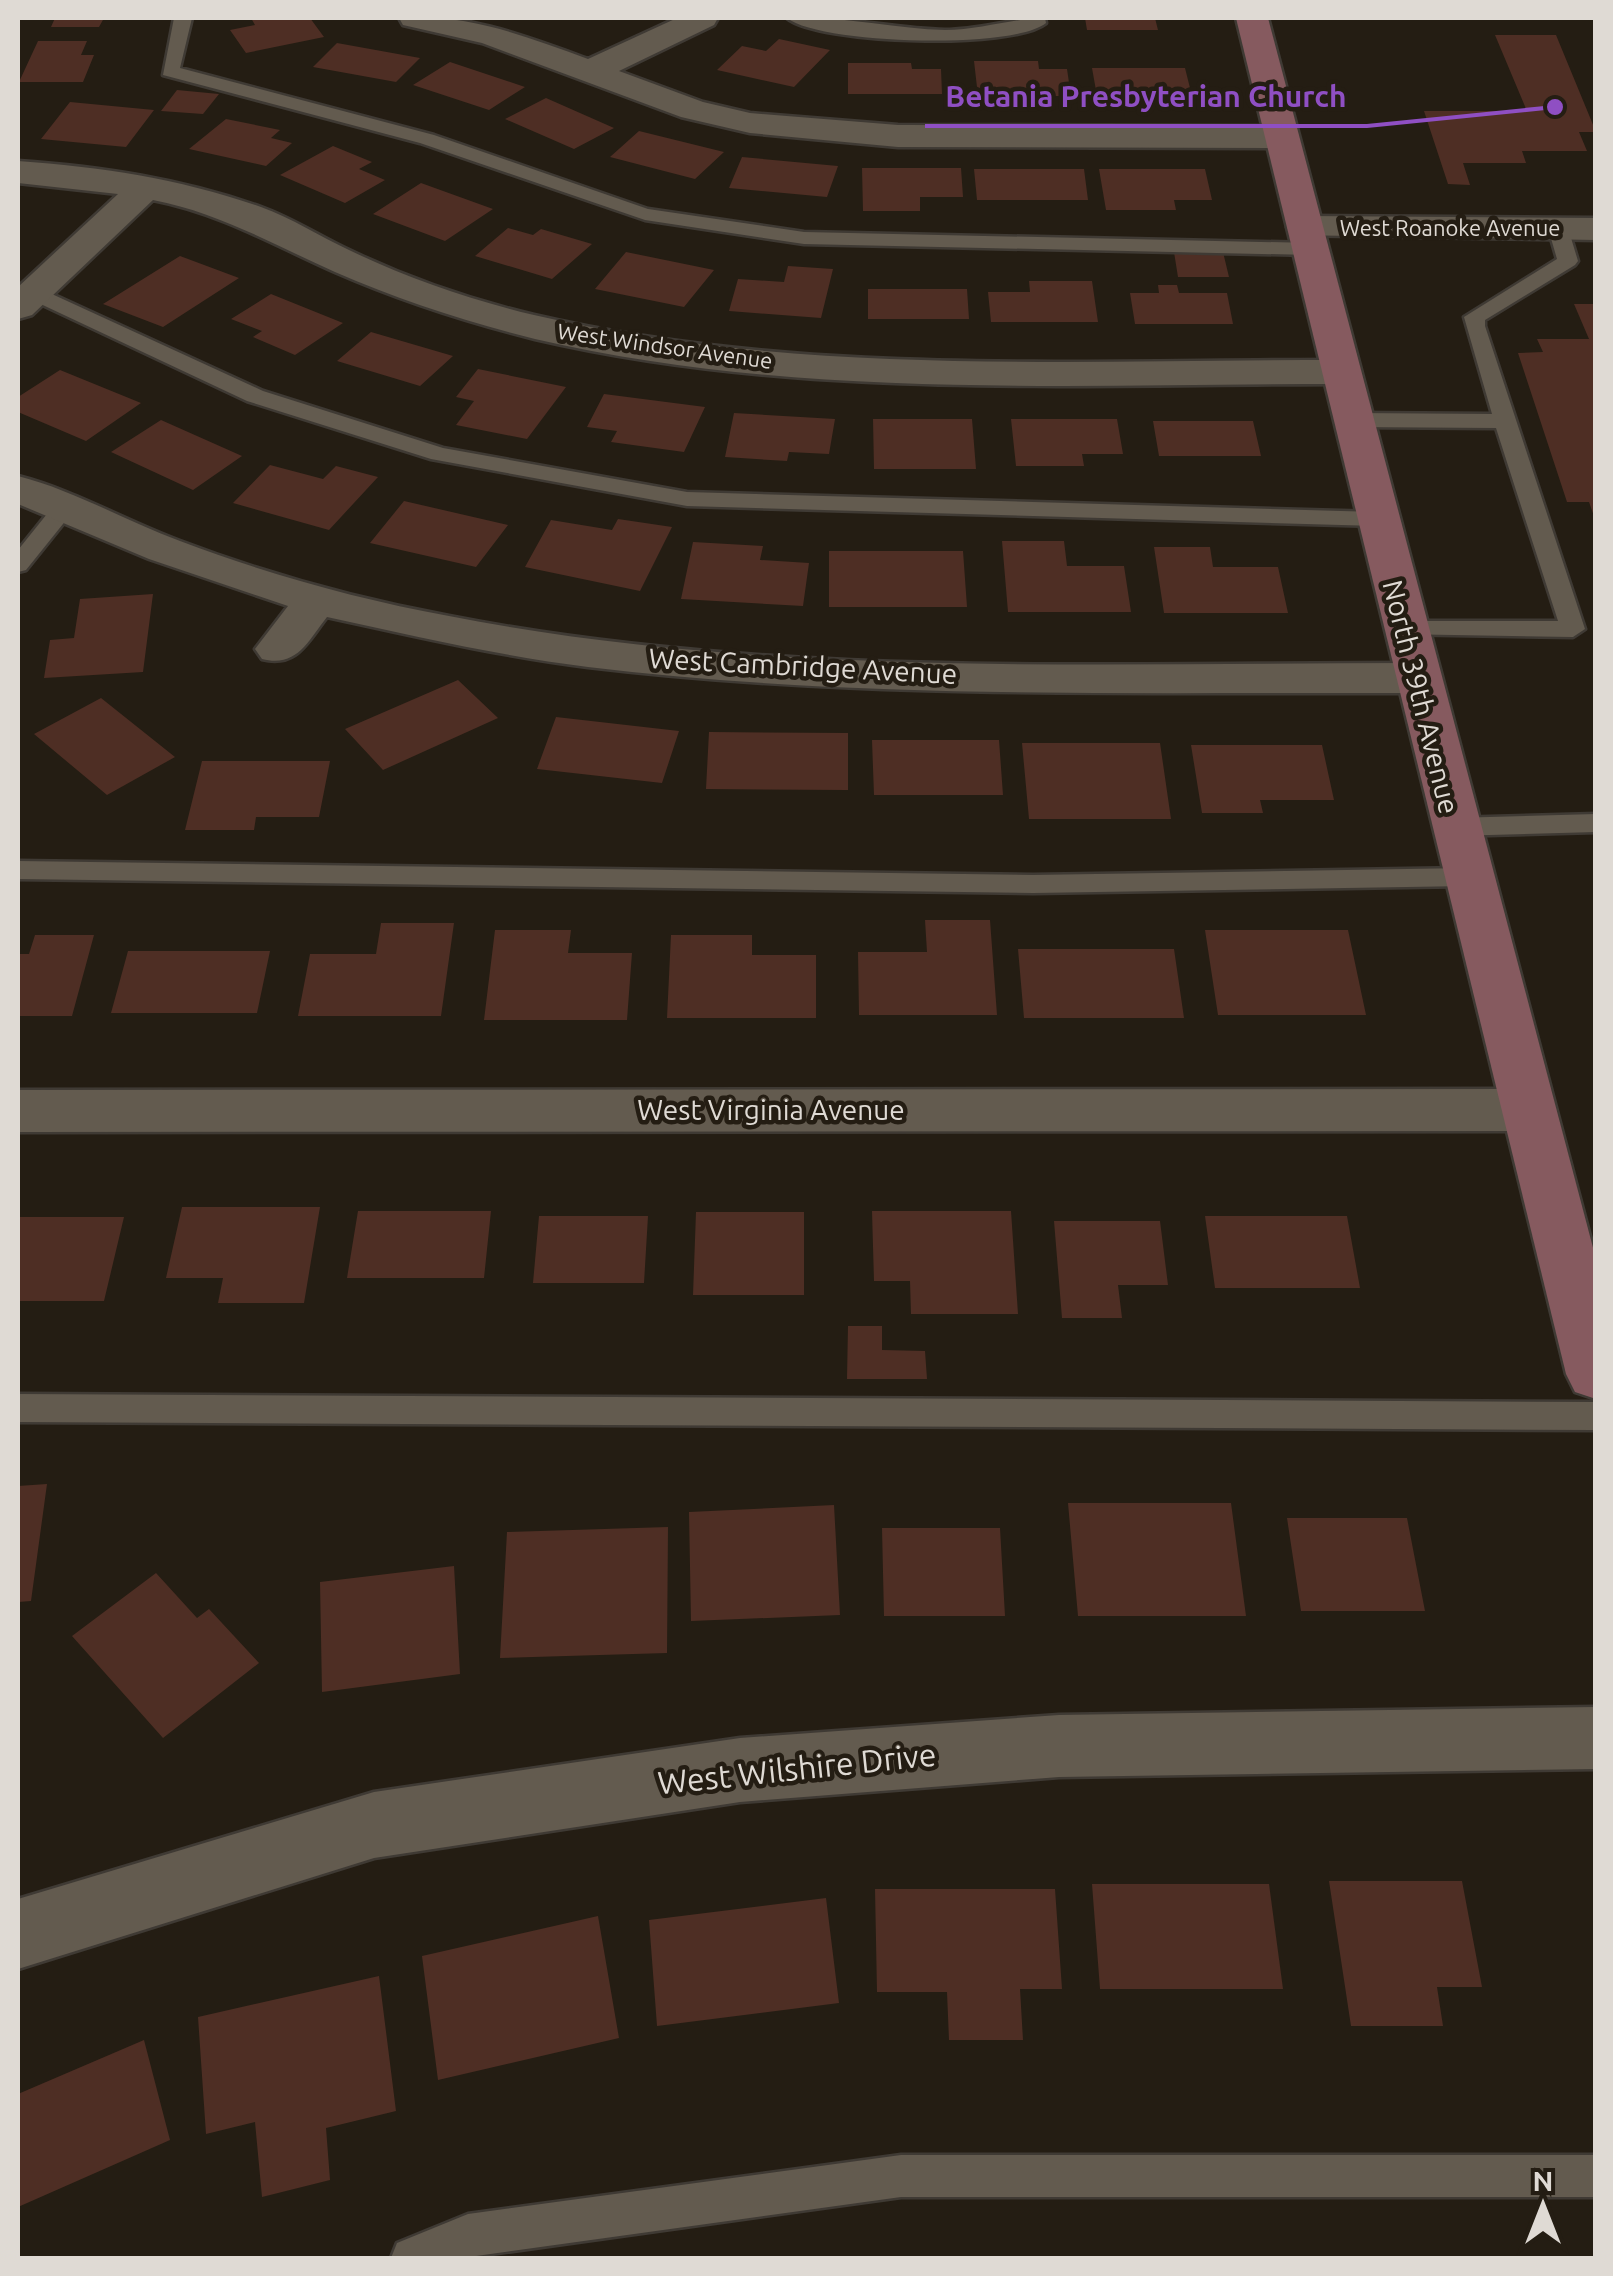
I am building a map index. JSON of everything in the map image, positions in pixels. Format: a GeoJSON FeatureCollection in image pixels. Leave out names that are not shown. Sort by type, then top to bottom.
{"type":"FeatureCollection","features":[{"type":"Feature","properties":{"kind":"street"},"geometry":{"type":"LineString","coordinates":[[415,18],[492,34],[693,110],[824,132],[1280,137]]}},
{"type":"Feature","properties":{"kind":"street"},"geometry":{"type":"LineString","coordinates":[[593,70],[702,18]]}},
{"type":"Feature","properties":{"kind":"street","name":"North 39th Avenue"},"geometry":{"type":"LineString","coordinates":[[1252,18],[1453,827],[1596,1374]]}},
{"type":"Feature","properties":{"kind":"street","name":"West Windsor Avenue"},"geometry":{"type":"LineString","coordinates":[[18,172],[148,185],[252,217],[347,263],[508,320],[648,347],[874,368],[1340,372]]}},
{"type":"Feature","properties":{"kind":"street"},"geometry":{"type":"LineString","coordinates":[[23,298],[148,185]]}},
{"type":"Feature","properties":{"kind":"street","name":"West Roanoke Avenue"},"geometry":{"type":"LineString","coordinates":[[1308,238],[1596,229]]}},
{"type":"Feature","properties":{"kind":"street","name":"West Cambridge Avenue"},"geometry":{"type":"LineString","coordinates":[[18,488],[144,542],[317,600],[570,650],[868,676],[1416,678]]}},
{"type":"Feature","properties":{"kind":"street"},"geometry":{"type":"LineString","coordinates":[[278,650],[317,600]]}},
{"type":"Feature","properties":{"kind":"street","name":"West Virginia Avenue"},"geometry":{"type":"LineString","coordinates":[[18,1111],[1525,1110]]}},
{"type":"Feature","properties":{"kind":"street","name":"West Wilshire Drive"},"geometry":{"type":"LineString","coordinates":[[18,1934],[374,1825],[740,1770],[1059,1746],[1596,1738]]}},
{"type":"Feature","properties":{"kind":"lane"},"geometry":{"type":"LineString","coordinates":[[182,18],[170,71],[293,100],[408,134],[645,214],[804,238],[1308,238]]}},
{"type":"Feature","properties":{"kind":"lane"},"geometry":{"type":"LineString","coordinates":[[796,18],[839,30],[1010,34],[1037,23],[1036,18]]}},
{"type":"Feature","properties":{"kind":"lane"},"geometry":{"type":"LineString","coordinates":[[1404,629],[1573,629],[1504,420],[1475,317],[1568,261],[1558,228]]}},
{"type":"Feature","properties":{"kind":"lane"},"geometry":{"type":"LineString","coordinates":[[23,298],[292,408],[438,454],[686,499],[1376,518]]}},
{"type":"Feature","properties":{"kind":"lane"},"geometry":{"type":"LineString","coordinates":[[1352,420],[1504,420]]}},
{"type":"Feature","properties":{"kind":"lane"},"geometry":{"type":"LineString","coordinates":[[18,565],[63,509]]}},
{"type":"Feature","properties":{"kind":"lane"},"geometry":{"type":"LineString","coordinates":[[1453,827],[1596,823]]}},
{"type":"Feature","properties":{"kind":"lane"},"geometry":{"type":"LineString","coordinates":[[18,870],[1033,884],[1467,878]]}},
{"type":"Feature","properties":{"kind":"lane"},"geometry":{"type":"LineString","coordinates":[[18,1408],[1596,1416]]}},
{"type":"Feature","properties":{"kind":"lane"},"geometry":{"type":"LineString","coordinates":[[412,2258],[468,2235],[901,2176],[1596,2176]]}},
{"type":"Feature","properties":{"kind":"building"},"geometry":{"type":"Polygon","coordinates":[[[55,18],[104,18],[99,27],[51,27],[55,18]]]}},
{"type":"Feature","properties":{"kind":"building"},"geometry":{"type":"Polygon","coordinates":[[[251,18],[310,18],[324,37],[246,53],[230,30],[255,25],[251,18]]]}},
{"type":"Feature","properties":{"kind":"building"},"geometry":{"type":"Polygon","coordinates":[[[1085,18],[1155,18],[1158,30],[1087,30],[1085,18]]]}},
{"type":"Feature","properties":{"kind":"building"},"geometry":{"type":"Polygon","coordinates":[[[1495,35],[1556,35],[1596,132],[1579,132],[1587,151],[1522,151],[1526,163],[1463,163],[1470,185],[1448,184],[1424,111],[1527,111],[1495,35]]]}},
{"type":"Feature","properties":{"kind":"building"},"geometry":{"type":"Polygon","coordinates":[[[779,39],[830,50],[794,87],[717,70],[742,46],[766,51],[779,39]]]}},
{"type":"Feature","properties":{"kind":"building"},"geometry":{"type":"Polygon","coordinates":[[[38,41],[87,41],[81,55],[94,55],[83,82],[19,82],[38,41]]]}},
{"type":"Feature","properties":{"kind":"building"},"geometry":{"type":"Polygon","coordinates":[[[337,43],[420,58],[396,82],[313,67],[337,43]]]}},
{"type":"Feature","properties":{"kind":"building"},"geometry":{"type":"Polygon","coordinates":[[[974,61],[1038,61],[1039,69],[1067,69],[1071,96],[978,96],[974,61]]]}},
{"type":"Feature","properties":{"kind":"building"},"geometry":{"type":"Polygon","coordinates":[[[450,62],[525,87],[489,110],[413,85],[450,62]]]}},
{"type":"Feature","properties":{"kind":"building"},"geometry":{"type":"Polygon","coordinates":[[[848,63],[911,63],[912,69],[941,69],[942,94],[848,94],[848,63]]]}},
{"type":"Feature","properties":{"kind":"building"},"geometry":{"type":"Polygon","coordinates":[[[1092,68],[1185,68],[1192,96],[1097,96],[1092,68]]]}},
{"type":"Feature","properties":{"kind":"building"},"geometry":{"type":"Polygon","coordinates":[[[177,90],[219,94],[203,114],[161,111],[177,90]]]}},
{"type":"Feature","properties":{"kind":"building"},"geometry":{"type":"Polygon","coordinates":[[[546,98],[614,128],[574,149],[505,119],[546,98]]]}},
{"type":"Feature","properties":{"kind":"building"},"geometry":{"type":"Polygon","coordinates":[[[70,102],[154,110],[126,147],[41,139],[70,102]]]}},
{"type":"Feature","properties":{"kind":"building"},"geometry":{"type":"Polygon","coordinates":[[[226,119],[280,130],[271,138],[292,143],[266,166],[189,149],[226,119]]]}},
{"type":"Feature","properties":{"kind":"building"},"geometry":{"type":"Polygon","coordinates":[[[639,131],[724,152],[695,179],[610,157],[639,131]]]}},
{"type":"Feature","properties":{"kind":"building"},"geometry":{"type":"Polygon","coordinates":[[[333,146],[372,162],[359,169],[385,180],[345,203],[280,175],[333,146]]]}},
{"type":"Feature","properties":{"kind":"building"},"geometry":{"type":"Polygon","coordinates":[[[742,157],[838,166],[827,197],[729,188],[742,157]]]}},
{"type":"Feature","properties":{"kind":"building"},"geometry":{"type":"Polygon","coordinates":[[[862,168],[961,168],[963,197],[920,197],[920,211],[863,211],[862,168]]]}},
{"type":"Feature","properties":{"kind":"building"},"geometry":{"type":"Polygon","coordinates":[[[974,169],[1084,169],[1088,200],[977,200],[974,169]]]}},
{"type":"Feature","properties":{"kind":"building"},"geometry":{"type":"Polygon","coordinates":[[[1099,169],[1205,169],[1212,200],[1174,200],[1176,210],[1106,210],[1099,169]]]}},
{"type":"Feature","properties":{"kind":"building"},"geometry":{"type":"Polygon","coordinates":[[[421,183],[493,209],[445,241],[373,214],[421,183]]]}},
{"type":"Feature","properties":{"kind":"building"},"geometry":{"type":"Polygon","coordinates":[[[508,228],[533,235],[541,229],[592,244],[552,279],[475,256],[508,228]]]}},
{"type":"Feature","properties":{"kind":"building"},"geometry":{"type":"Polygon","coordinates":[[[626,252],[714,270],[684,307],[595,289],[626,252]]]}},
{"type":"Feature","properties":{"kind":"building"},"geometry":{"type":"Polygon","coordinates":[[[1174,252],[1223,252],[1229,277],[1178,277],[1174,252]]]}},
{"type":"Feature","properties":{"kind":"building"},"geometry":{"type":"Polygon","coordinates":[[[180,256],[239,278],[163,327],[103,304],[180,256]]]}},
{"type":"Feature","properties":{"kind":"building"},"geometry":{"type":"Polygon","coordinates":[[[788,266],[833,269],[821,318],[729,311],[738,279],[784,282],[788,266]]]}},
{"type":"Feature","properties":{"kind":"building"},"geometry":{"type":"Polygon","coordinates":[[[1029,281],[1092,281],[1098,322],[991,322],[988,292],[1030,292],[1029,281]]]}},
{"type":"Feature","properties":{"kind":"building"},"geometry":{"type":"Polygon","coordinates":[[[1158,285],[1177,285],[1179,293],[1227,293],[1233,324],[1135,324],[1130,293],[1159,293],[1158,285]]]}},
{"type":"Feature","properties":{"kind":"building"},"geometry":{"type":"Polygon","coordinates":[[[868,289],[967,289],[969,319],[868,319],[868,289]]]}},
{"type":"Feature","properties":{"kind":"building"},"geometry":{"type":"Polygon","coordinates":[[[271,294],[343,323],[295,355],[253,337],[262,331],[231,319],[271,294]]]}},
{"type":"Feature","properties":{"kind":"building"},"geometry":{"type":"Polygon","coordinates":[[[1574,304],[1596,304],[1595,519],[1589,502],[1567,502],[1518,353],[1543,352],[1537,339],[1589,339],[1574,304]]]}},
{"type":"Feature","properties":{"kind":"building"},"geometry":{"type":"Polygon","coordinates":[[[371,332],[453,356],[420,386],[337,361],[371,332]]]}},
{"type":"Feature","properties":{"kind":"building"},"geometry":{"type":"Polygon","coordinates":[[[478,369],[566,387],[527,439],[456,425],[474,401],[456,397],[478,369]]]}},
{"type":"Feature","properties":{"kind":"building"},"geometry":{"type":"Polygon","coordinates":[[[60,370],[141,403],[86,441],[18,412],[18,397],[60,370]]]}},
{"type":"Feature","properties":{"kind":"building"},"geometry":{"type":"Polygon","coordinates":[[[604,394],[705,407],[684,452],[611,442],[617,431],[587,427],[604,394]]]}},
{"type":"Feature","properties":{"kind":"building"},"geometry":{"type":"Polygon","coordinates":[[[734,413],[835,419],[829,454],[789,452],[787,461],[725,457],[734,413]]]}},
{"type":"Feature","properties":{"kind":"building"},"geometry":{"type":"Polygon","coordinates":[[[873,419],[972,419],[976,469],[874,469],[873,419]]]}},
{"type":"Feature","properties":{"kind":"building"},"geometry":{"type":"Polygon","coordinates":[[[1011,419],[1117,419],[1123,454],[1082,454],[1084,466],[1016,466],[1011,419]]]}},
{"type":"Feature","properties":{"kind":"building"},"geometry":{"type":"Polygon","coordinates":[[[161,420],[242,456],[193,490],[111,452],[161,420]]]}},
{"type":"Feature","properties":{"kind":"building"},"geometry":{"type":"Polygon","coordinates":[[[1153,421],[1253,421],[1261,456],[1159,456],[1153,421]]]}},
{"type":"Feature","properties":{"kind":"building"},"geometry":{"type":"Polygon","coordinates":[[[270,465],[323,479],[336,466],[378,477],[329,530],[233,503],[270,465]]]}},
{"type":"Feature","properties":{"kind":"building"},"geometry":{"type":"Polygon","coordinates":[[[404,501],[508,525],[476,567],[370,543],[404,501]]]}},
{"type":"Feature","properties":{"kind":"building"},"geometry":{"type":"Polygon","coordinates":[[[618,519],[672,527],[640,591],[525,567],[551,520],[612,530],[618,519]]]}},
{"type":"Feature","properties":{"kind":"building"},"geometry":{"type":"Polygon","coordinates":[[[1002,541],[1064,541],[1067,566],[1124,566],[1131,612],[1008,612],[1002,541]]]}},
{"type":"Feature","properties":{"kind":"building"},"geometry":{"type":"Polygon","coordinates":[[[693,542],[763,546],[760,560],[809,563],[803,606],[681,599],[693,542]]]}},
{"type":"Feature","properties":{"kind":"building"},"geometry":{"type":"Polygon","coordinates":[[[1154,547],[1210,547],[1213,567],[1278,567],[1288,613],[1164,613],[1154,547]]]}},
{"type":"Feature","properties":{"kind":"building"},"geometry":{"type":"Polygon","coordinates":[[[829,551],[963,551],[967,607],[829,607],[829,551]]]}},
{"type":"Feature","properties":{"kind":"building"},"geometry":{"type":"Polygon","coordinates":[[[153,594],[143,672],[44,678],[50,640],[74,638],[80,599],[153,594]]]}},
{"type":"Feature","properties":{"kind":"building"},"geometry":{"type":"Polygon","coordinates":[[[458,680],[498,718],[383,770],[345,729],[458,680]]]}},
{"type":"Feature","properties":{"kind":"building"},"geometry":{"type":"Polygon","coordinates":[[[101,698],[175,757],[107,795],[34,734],[101,698]]]}},
{"type":"Feature","properties":{"kind":"building"},"geometry":{"type":"Polygon","coordinates":[[[556,717],[679,731],[662,783],[537,769],[556,717]]]}},
{"type":"Feature","properties":{"kind":"building"},"geometry":{"type":"Polygon","coordinates":[[[709,732],[848,733],[848,790],[706,789],[709,732]]]}},
{"type":"Feature","properties":{"kind":"building"},"geometry":{"type":"Polygon","coordinates":[[[872,740],[999,740],[1003,795],[874,795],[872,740]]]}},
{"type":"Feature","properties":{"kind":"building"},"geometry":{"type":"Polygon","coordinates":[[[1022,743],[1160,743],[1171,819],[1029,819],[1022,743]]]}},
{"type":"Feature","properties":{"kind":"building"},"geometry":{"type":"Polygon","coordinates":[[[1191,745],[1322,745],[1334,800],[1260,800],[1263,813],[1202,813],[1191,745]]]}},
{"type":"Feature","properties":{"kind":"building"},"geometry":{"type":"Polygon","coordinates":[[[202,761],[330,761],[319,817],[256,817],[254,830],[185,830],[202,761]]]}},
{"type":"Feature","properties":{"kind":"building"},"geometry":{"type":"Polygon","coordinates":[[[925,920],[990,920],[997,1015],[859,1015],[858,952],[927,952],[925,920]]]}},
{"type":"Feature","properties":{"kind":"building"},"geometry":{"type":"Polygon","coordinates":[[[381,923],[454,923],[441,1016],[298,1016],[310,954],[376,954],[381,923]]]}},
{"type":"Feature","properties":{"kind":"building"},"geometry":{"type":"Polygon","coordinates":[[[495,930],[571,930],[568,953],[632,953],[627,1020],[484,1020],[495,930]]]}},
{"type":"Feature","properties":{"kind":"building"},"geometry":{"type":"Polygon","coordinates":[[[1205,930],[1348,930],[1366,1015],[1218,1015],[1205,930]]]}},
{"type":"Feature","properties":{"kind":"building"},"geometry":{"type":"Polygon","coordinates":[[[35,935],[94,935],[72,1016],[18,1016],[18,954],[29,954],[35,935]]]}},
{"type":"Feature","properties":{"kind":"building"},"geometry":{"type":"Polygon","coordinates":[[[671,935],[752,935],[752,955],[816,955],[816,1018],[667,1018],[671,935]]]}},
{"type":"Feature","properties":{"kind":"building"},"geometry":{"type":"Polygon","coordinates":[[[1018,949],[1174,949],[1184,1018],[1024,1018],[1018,949]]]}},
{"type":"Feature","properties":{"kind":"building"},"geometry":{"type":"Polygon","coordinates":[[[128,951],[270,951],[257,1013],[111,1013],[128,951]]]}},
{"type":"Feature","properties":{"kind":"building"},"geometry":{"type":"Polygon","coordinates":[[[182,1207],[320,1207],[304,1303],[218,1303],[223,1278],[166,1278],[182,1207]]]}},
{"type":"Feature","properties":{"kind":"building"},"geometry":{"type":"Polygon","coordinates":[[[358,1211],[491,1211],[484,1278],[347,1278],[358,1211]]]}},
{"type":"Feature","properties":{"kind":"building"},"geometry":{"type":"Polygon","coordinates":[[[872,1211],[1011,1211],[1018,1314],[911,1314],[910,1281],[874,1281],[872,1211]]]}},
{"type":"Feature","properties":{"kind":"building"},"geometry":{"type":"Polygon","coordinates":[[[696,1212],[804,1212],[804,1295],[693,1295],[696,1212]]]}},
{"type":"Feature","properties":{"kind":"building"},"geometry":{"type":"Polygon","coordinates":[[[539,1216],[648,1216],[644,1283],[533,1283],[539,1216]]]}},
{"type":"Feature","properties":{"kind":"building"},"geometry":{"type":"Polygon","coordinates":[[[1205,1216],[1347,1216],[1360,1288],[1215,1288],[1205,1216]]]}},
{"type":"Feature","properties":{"kind":"building"},"geometry":{"type":"Polygon","coordinates":[[[18,1217],[124,1217],[104,1301],[18,1301],[18,1217]]]}},
{"type":"Feature","properties":{"kind":"building"},"geometry":{"type":"Polygon","coordinates":[[[1054,1221],[1160,1221],[1168,1285],[1118,1285],[1122,1318],[1062,1318],[1054,1221]]]}},
{"type":"Feature","properties":{"kind":"building"},"geometry":{"type":"Polygon","coordinates":[[[848,1326],[882,1326],[882,1350],[925,1351],[927,1379],[847,1379],[848,1326]]]}},
{"type":"Feature","properties":{"kind":"building"},"geometry":{"type":"Polygon","coordinates":[[[47,1484],[31,1601],[18,1602],[18,1486],[47,1484]]]}},
{"type":"Feature","properties":{"kind":"building"},"geometry":{"type":"Polygon","coordinates":[[[1068,1503],[1231,1503],[1246,1616],[1078,1616],[1068,1503]]]}},
{"type":"Feature","properties":{"kind":"building"},"geometry":{"type":"Polygon","coordinates":[[[834,1505],[840,1615],[691,1621],[689,1512],[834,1505]]]}},
{"type":"Feature","properties":{"kind":"building"},"geometry":{"type":"Polygon","coordinates":[[[1287,1518],[1407,1518],[1425,1611],[1301,1611],[1287,1518]]]}},
{"type":"Feature","properties":{"kind":"building"},"geometry":{"type":"Polygon","coordinates":[[[668,1527],[667,1653],[500,1658],[507,1532],[668,1527]]]}},
{"type":"Feature","properties":{"kind":"building"},"geometry":{"type":"Polygon","coordinates":[[[882,1528],[1000,1528],[1005,1616],[884,1616],[882,1528]]]}},
{"type":"Feature","properties":{"kind":"building"},"geometry":{"type":"Polygon","coordinates":[[[454,1566],[460,1674],[322,1692],[320,1582],[454,1566]]]}},
{"type":"Feature","properties":{"kind":"building"},"geometry":{"type":"Polygon","coordinates":[[[156,1573],[197,1618],[209,1609],[259,1663],[163,1738],[72,1636],[156,1573]]]}},
{"type":"Feature","properties":{"kind":"building"},"geometry":{"type":"Polygon","coordinates":[[[1329,1881],[1462,1881],[1482,1987],[1437,1987],[1443,2026],[1351,2026],[1329,1881]]]}},
{"type":"Feature","properties":{"kind":"building"},"geometry":{"type":"Polygon","coordinates":[[[1092,1884],[1269,1884],[1283,1989],[1100,1989],[1092,1884]]]}},
{"type":"Feature","properties":{"kind":"building"},"geometry":{"type":"Polygon","coordinates":[[[875,1889],[1055,1889],[1062,1989],[1020,1989],[1023,2040],[949,2040],[947,1992],[877,1992],[875,1889]]]}},
{"type":"Feature","properties":{"kind":"building"},"geometry":{"type":"Polygon","coordinates":[[[826,1898],[839,2003],[657,2026],[649,1920],[826,1898]]]}},
{"type":"Feature","properties":{"kind":"building"},"geometry":{"type":"Polygon","coordinates":[[[598,1916],[619,2038],[438,2080],[422,1956],[598,1916]]]}},
{"type":"Feature","properties":{"kind":"building"},"geometry":{"type":"Polygon","coordinates":[[[379,1976],[396,2111],[326,2128],[330,2180],[262,2197],[255,2122],[206,2134],[198,2017],[379,1976]]]}},
{"type":"Feature","properties":{"kind":"building"},"geometry":{"type":"Polygon","coordinates":[[[144,2040],[170,2140],[18,2207],[18,2094],[144,2040]]]}},
{"type":"Feature","properties":{"kind":"place","name":"Betania Presbyterian Church"},"geometry":{"type":"Point","coordinates":[1555,107]}}]}
